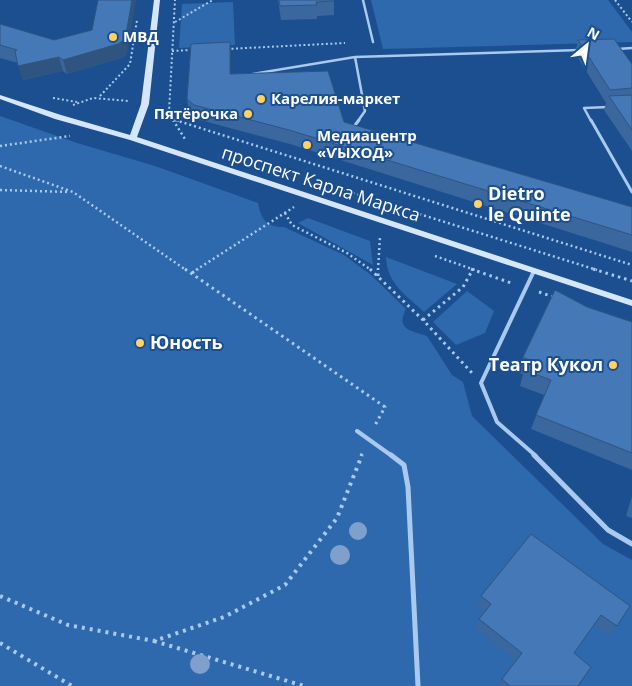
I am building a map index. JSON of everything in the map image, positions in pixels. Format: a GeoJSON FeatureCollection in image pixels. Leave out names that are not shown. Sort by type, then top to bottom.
{"type":"FeatureCollection","features":[{"type":"Feature","properties":{"kind":"main road"},"geometry":{"type":"LineString","coordinates":[[133,138],[144,104],[157,0]]}},
{"type":"Feature","properties":{"kind":"main road","name":"проспект Карла Маркса"},"geometry":{"type":"LineString","coordinates":[[0,97],[58,117],[133,138],[632,304]]}},
{"type":"Feature","properties":{"kind":"lane"},"geometry":{"type":"LineString","coordinates":[[363,0],[373,42]]}},
{"type":"Feature","properties":{"kind":"lane"},"geometry":{"type":"LineString","coordinates":[[611,49],[632,48]]}},
{"type":"Feature","properties":{"kind":"lane"},"geometry":{"type":"LineString","coordinates":[[252,74],[355,57],[582,50]]}},
{"type":"Feature","properties":{"kind":"lane"},"geometry":{"type":"LineString","coordinates":[[350,132],[365,111],[355,57]]}},
{"type":"Feature","properties":{"kind":"lane"},"geometry":{"type":"LineString","coordinates":[[613,106],[584,108],[632,192]]}},
{"type":"Feature","properties":{"kind":"lane"},"geometry":{"type":"LineString","coordinates":[[534,271],[481,383],[497,422],[536,456],[608,530],[632,544]]}},
{"type":"Feature","properties":{"kind":"lane"},"geometry":{"type":"LineString","coordinates":[[357,431],[368,437],[404,465],[408,487],[418,686]]}},
{"type":"Feature","properties":{"kind":"path"},"geometry":{"type":"LineString","coordinates":[[175,0],[169,112],[186,140]]}},
{"type":"Feature","properties":{"kind":"path"},"geometry":{"type":"LineString","coordinates":[[174,22],[212,0]]}},
{"type":"Feature","properties":{"kind":"path"},"geometry":{"type":"LineString","coordinates":[[615,0],[632,22]]}},
{"type":"Feature","properties":{"kind":"path"},"geometry":{"type":"LineString","coordinates":[[100,96],[130,64],[137,18]]}},
{"type":"Feature","properties":{"kind":"path"},"geometry":{"type":"LineString","coordinates":[[220,49],[373,42]]}},
{"type":"Feature","properties":{"kind":"path"},"geometry":{"type":"LineString","coordinates":[[172,51],[201,50]]}},
{"type":"Feature","properties":{"kind":"path"},"geometry":{"type":"LineString","coordinates":[[77,102],[100,96],[144,104],[169,112]]}},
{"type":"Feature","properties":{"kind":"path"},"geometry":{"type":"LineString","coordinates":[[172,119],[632,265]]}},
{"type":"Feature","properties":{"kind":"path"},"geometry":{"type":"LineString","coordinates":[[0,146],[74,136]]}},
{"type":"Feature","properties":{"kind":"path"},"geometry":{"type":"LineString","coordinates":[[0,166],[73,192],[385,407],[368,437],[337,518],[285,585],[224,617],[154,641]]}},
{"type":"Feature","properties":{"kind":"path"},"geometry":{"type":"LineString","coordinates":[[338,188],[632,281]]}},
{"type":"Feature","properties":{"kind":"path"},"geometry":{"type":"LineString","coordinates":[[0,190],[73,192]]}},
{"type":"Feature","properties":{"kind":"path"},"geometry":{"type":"LineString","coordinates":[[192,273],[294,207]]}},
{"type":"Feature","properties":{"kind":"path"},"geometry":{"type":"LineString","coordinates":[[285,213],[292,225],[347,253],[378,276],[423,320],[481,383]]}},
{"type":"Feature","properties":{"kind":"path"},"geometry":{"type":"LineString","coordinates":[[378,276],[380,237]]}},
{"type":"Feature","properties":{"kind":"path"},"geometry":{"type":"LineString","coordinates":[[423,320],[463,287],[473,269]]}},
{"type":"Feature","properties":{"kind":"path"},"geometry":{"type":"LineString","coordinates":[[0,596],[68,625],[154,641],[304,686]]}},
{"type":"Feature","properties":{"kind":"path"},"geometry":{"type":"LineString","coordinates":[[0,644],[72,686]]}},
{"type":"Feature","properties":{"kind":"shaded area"},"geometry":{"type":"Polygon","coordinates":[[[371,0],[608,0],[632,32],[632,42],[383,49],[371,0]]]}},
{"type":"Feature","properties":{"kind":"shaded area"},"geometry":{"type":"Polygon","coordinates":[[[233,2],[235,45],[179,48],[182,4],[233,2]]]}},
{"type":"Feature","properties":{"kind":"shaded area"},"geometry":{"type":"Polygon","coordinates":[[[0,116],[77,143],[155,166],[258,203],[263,218],[269,224],[284,227],[344,255],[371,275],[406,309],[403,316],[404,325],[411,331],[427,336],[452,375],[463,382],[472,416],[603,544],[632,560],[632,686],[0,686],[0,116]]]}},
{"type":"Feature","properties":{"kind":"shaded area"},"geometry":{"type":"Polygon","coordinates":[[[308,218],[370,241],[373,265],[298,223],[308,218]]]}},
{"type":"Feature","properties":{"kind":"shaded area"},"geometry":{"type":"Polygon","coordinates":[[[386,257],[457,284],[424,312],[394,282],[387,266],[386,257]]]}},
{"type":"Feature","properties":{"kind":"shaded area"},"geometry":{"type":"Polygon","coordinates":[[[467,291],[494,311],[485,333],[456,345],[433,322],[467,291]]]}},
{"type":"Feature","properties":{"kind":"building"},"geometry":{"type":"Polygon","coordinates":[[[98,0],[132,0],[125,40],[118,44],[63,60],[59,57],[18,66],[15,51],[17,50],[0,45],[0,24],[54,40],[92,30],[98,0]]]}},
{"type":"Feature","properties":{"kind":"building"},"geometry":{"type":"Polygon","coordinates":[[[279,0],[334,1],[316,2],[317,5],[280,6],[279,0]]]}},
{"type":"Feature","properties":{"kind":"building"},"geometry":{"type":"Polygon","coordinates":[[[614,39],[632,64],[632,88],[610,90],[578,40],[614,39]]]}},
{"type":"Feature","properties":{"kind":"building"},"geometry":{"type":"Polygon","coordinates":[[[230,42],[230,74],[328,71],[344,122],[632,207],[632,235],[289,130],[194,105],[187,99],[191,44],[230,42]]]}},
{"type":"Feature","properties":{"kind":"building"},"geometry":{"type":"Polygon","coordinates":[[[632,95],[632,130],[609,96],[632,95]]]}},
{"type":"Feature","properties":{"kind":"building"},"geometry":{"type":"Polygon","coordinates":[[[555,290],[587,307],[632,322],[632,453],[536,415],[551,380],[524,370],[529,360],[523,357],[555,290]]]}},
{"type":"Feature","properties":{"kind":"building"},"geometry":{"type":"Polygon","coordinates":[[[531,534],[630,606],[617,626],[601,615],[574,653],[591,667],[578,686],[510,686],[502,679],[522,653],[479,619],[491,604],[481,596],[531,534]]]}},
{"type":"Feature","properties":{"kind":"place","name":"МВД"},"geometry":{"type":"Point","coordinates":[113,37]}},
{"type":"Feature","properties":{"kind":"place","name":"Карелия-маркет"},"geometry":{"type":"Point","coordinates":[261,99]}},
{"type":"Feature","properties":{"kind":"place","name":"Пятёрочка"},"geometry":{"type":"Point","coordinates":[248,114]}},
{"type":"Feature","properties":{"kind":"place","name":"Медиацентр «ѴЫХОД»"},"geometry":{"type":"Point","coordinates":[307,145]}},
{"type":"Feature","properties":{"kind":"place","name":"Dietro le Quinte"},"geometry":{"type":"Point","coordinates":[478,204]}},
{"type":"Feature","properties":{"kind":"place","name":"Юность"},"geometry":{"type":"Point","coordinates":[140,343]}},
{"type":"Feature","properties":{"kind":"place","name":"Театр Кукол"},"geometry":{"type":"Point","coordinates":[613,365]}}]}
